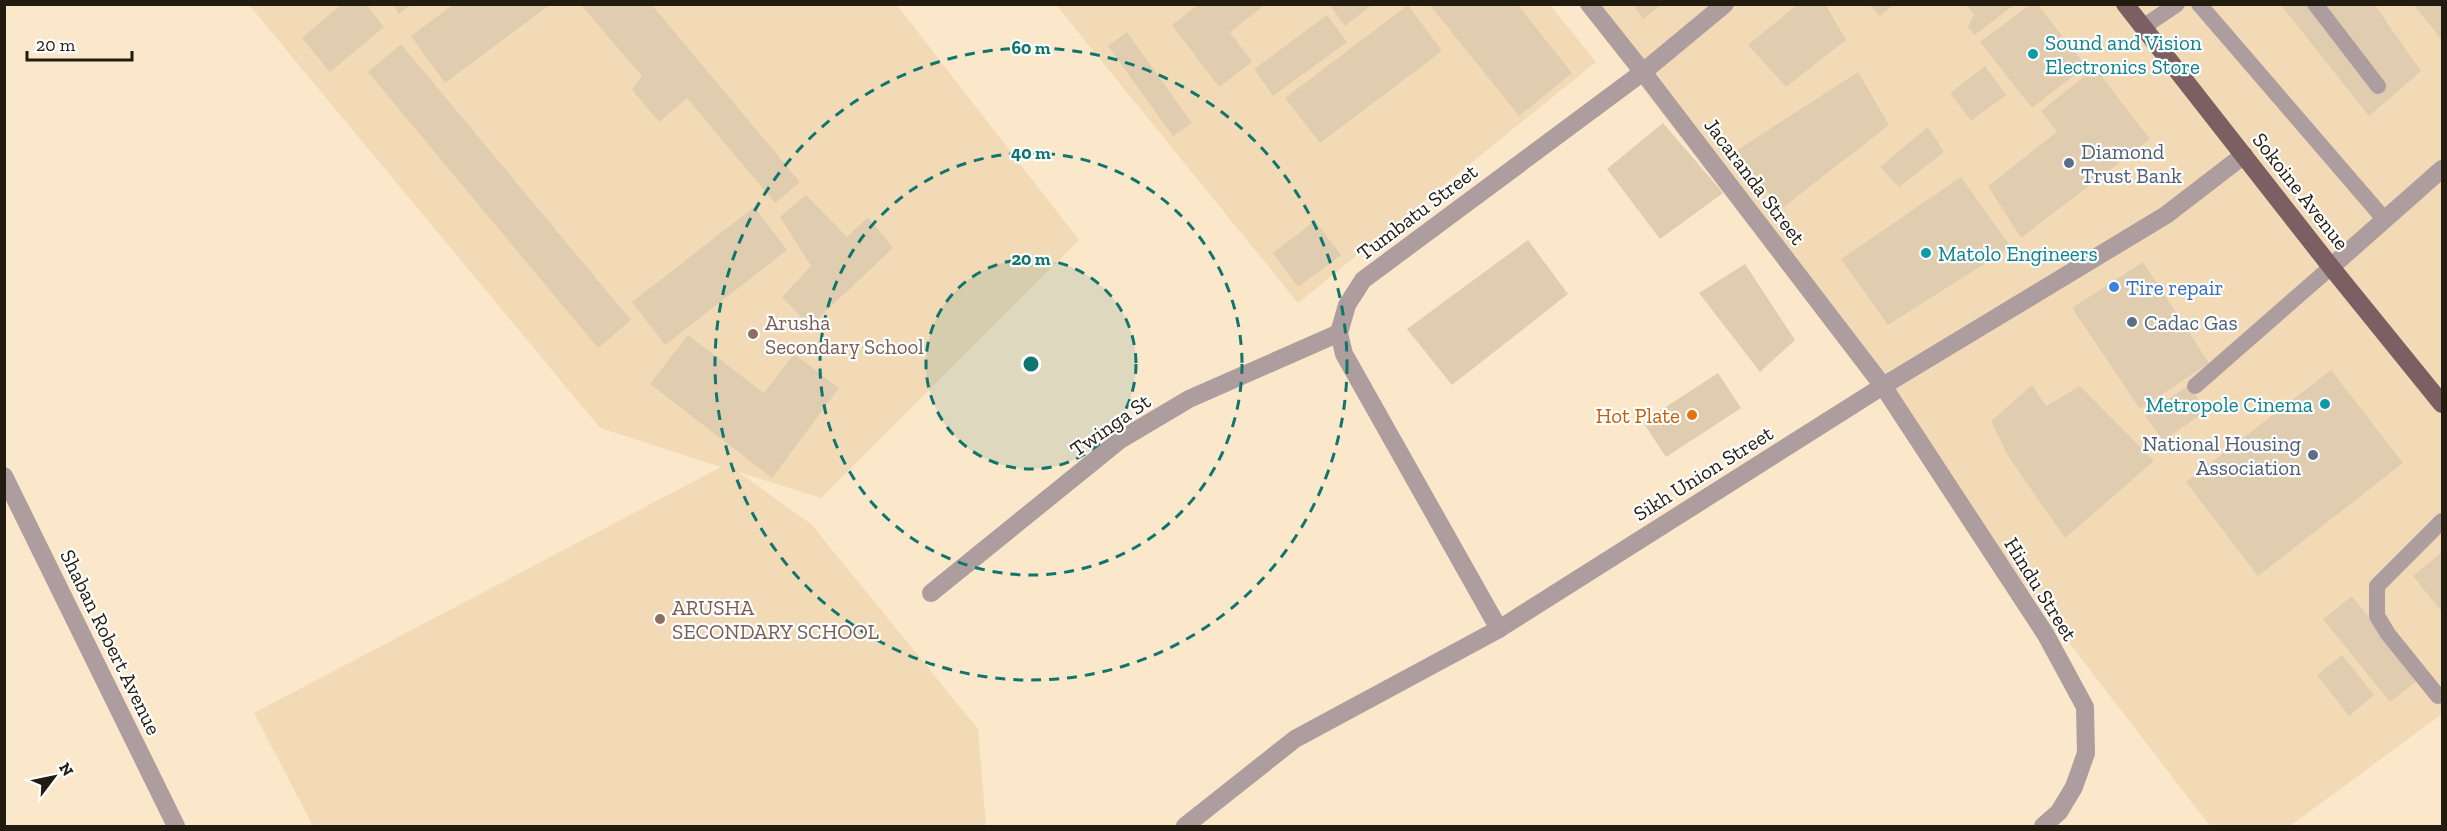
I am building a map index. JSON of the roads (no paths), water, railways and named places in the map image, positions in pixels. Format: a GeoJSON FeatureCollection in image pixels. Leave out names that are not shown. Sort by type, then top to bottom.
{"type":"FeatureCollection","features":[{"type":"Feature","properties":{"kind":"main road","name":"Sokoine Avenue"},"geometry":{"type":"LineString","coordinates":[[2125,4],[2331,267],[2442,404]]}},
{"type":"Feature","properties":{"kind":"street","name":"Jacaranda Street"},"geometry":{"type":"LineString","coordinates":[[1589,4],[1883,386]]}},
{"type":"Feature","properties":{"kind":"street","name":"Tumbatu Street"},"geometry":{"type":"LineString","coordinates":[[1339,333],[1347,305],[1363,280],[1643,72],[1725,4]]}},
{"type":"Feature","properties":{"kind":"street","name":"Sikh Union Street"},"geometry":{"type":"LineString","coordinates":[[1185,826],[1295,739],[1499,628],[1883,386],[2166,214],[2244,155]]}},
{"type":"Feature","properties":{"kind":"street"},"geometry":{"type":"LineString","coordinates":[[2331,267],[2442,169]]}},
{"type":"Feature","properties":{"kind":"street"},"geometry":{"type":"LineString","coordinates":[[1339,333],[1344,354],[1499,628]]}},
{"type":"Feature","properties":{"kind":"street","name":"Twinga St"},"geometry":{"type":"LineString","coordinates":[[931,593],[1120,440],[1189,399],[1339,333]]}},
{"type":"Feature","properties":{"kind":"street","name":"Hindu Street"},"geometry":{"type":"LineString","coordinates":[[1883,386],[2046,635],[2085,707],[2086,753],[2074,787],[2059,812],[2043,826]]}},
{"type":"Feature","properties":{"kind":"street","name":"Shaban Robert Avenue"},"geometry":{"type":"LineString","coordinates":[[4,476],[177,826]]}},
{"type":"Feature","properties":{"kind":"lane"},"geometry":{"type":"LineString","coordinates":[[2143,27],[2177,4]]}},
{"type":"Feature","properties":{"kind":"lane"},"geometry":{"type":"LineString","coordinates":[[2199,4],[2385,220]]}},
{"type":"Feature","properties":{"kind":"lane"},"geometry":{"type":"LineString","coordinates":[[2315,4],[2378,86]]}},
{"type":"Feature","properties":{"kind":"lane"},"geometry":{"type":"LineString","coordinates":[[2195,386],[2331,267]]}},
{"type":"Feature","properties":{"kind":"lane"},"geometry":{"type":"LineString","coordinates":[[2438,696],[2388,634],[2377,616],[2377,586],[2442,521]]}},
{"type":"Feature","properties":{"kind":"place","name":"Sound and Vision Electronics Store"},"geometry":{"type":"Point","coordinates":[2033,54]}},
{"type":"Feature","properties":{"kind":"place","name":"Diamond Trust Bank"},"geometry":{"type":"Point","coordinates":[2069,163]}},
{"type":"Feature","properties":{"kind":"place","name":"Matolo Engineers"},"geometry":{"type":"Point","coordinates":[1926,253]}},
{"type":"Feature","properties":{"kind":"place","name":"Tire repair"},"geometry":{"type":"Point","coordinates":[2114,287]}},
{"type":"Feature","properties":{"kind":"place","name":"Cadac Gas"},"geometry":{"type":"Point","coordinates":[2132,322]}},
{"type":"Feature","properties":{"kind":"place","name":"Arusha Secondary School"},"geometry":{"type":"Point","coordinates":[753,334]}},
{"type":"Feature","properties":{"kind":"place","name":"Metropole Cinema"},"geometry":{"type":"Point","coordinates":[2325,404]}},
{"type":"Feature","properties":{"kind":"place","name":"Hot Plate"},"geometry":{"type":"Point","coordinates":[1692,415]}},
{"type":"Feature","properties":{"kind":"place","name":"National Housing Association"},"geometry":{"type":"Point","coordinates":[2313,455]}},
{"type":"Feature","properties":{"kind":"place","name":"ARUSHA SECONDARY SCHOOL"},"geometry":{"type":"Point","coordinates":[660,619]}}]}
